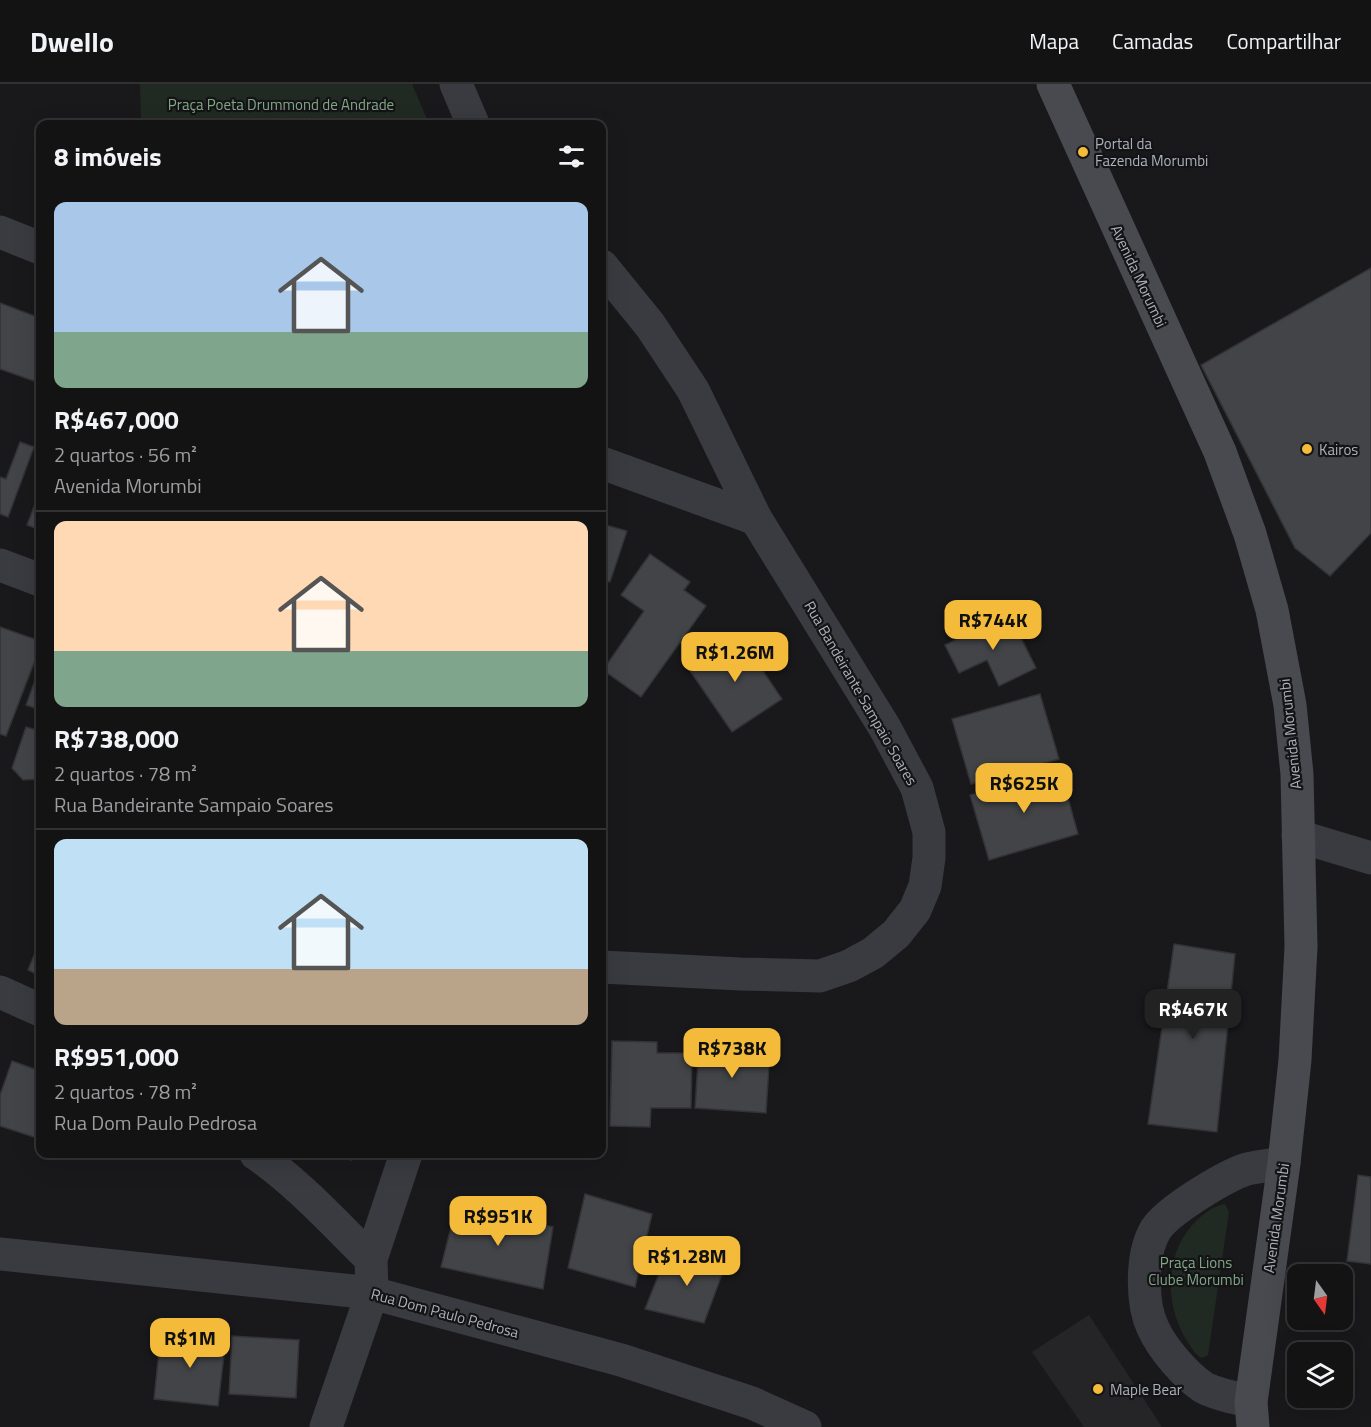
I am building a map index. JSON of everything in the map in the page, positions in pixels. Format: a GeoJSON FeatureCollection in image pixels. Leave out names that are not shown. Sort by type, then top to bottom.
{"type":"FeatureCollection","features":[{"type":"Feature","properties":{"kind":"main road","name":"Avenida Morumbi"},"geometry":{"type":"LineString","coordinates":[[1053,84],[1220,452],[1250,534],[1272,610],[1290,705],[1297,774],[1301,947],[1295,1059],[1252,1415]]}},
{"type":"Feature","properties":{"kind":"street"},"geometry":{"type":"LineString","coordinates":[[456,84],[471,120]]}},
{"type":"Feature","properties":{"kind":"street"},"geometry":{"type":"LineString","coordinates":[[0,232],[36,246]]}},
{"type":"Feature","properties":{"kind":"street","name":"Rua Bandeirante Sampaio Soares"},"geometry":{"type":"LineString","coordinates":[[606,271],[650,325],[693,390],[756,519],[885,728],[917,788],[929,832],[929,858],[925,886],[915,910],[896,934],[873,953],[849,966],[820,976],[740,975],[606,967]]}},
{"type":"Feature","properties":{"kind":"street"},"geometry":{"type":"LineString","coordinates":[[606,464],[756,519]]}},
{"type":"Feature","properties":{"kind":"street"},"geometry":{"type":"LineString","coordinates":[[0,565],[36,578]]}},
{"type":"Feature","properties":{"kind":"street"},"geometry":{"type":"LineString","coordinates":[[1298,836],[1371,858]]}},
{"type":"Feature","properties":{"kind":"street"},"geometry":{"type":"LineString","coordinates":[[0,992],[36,1008]]}},
{"type":"Feature","properties":{"kind":"street"},"geometry":{"type":"LineString","coordinates":[[262,1158],[300,1189],[371,1258]]}},
{"type":"Feature","properties":{"kind":"street"},"geometry":{"type":"LineString","coordinates":[[326,1427],[372,1293],[371,1258],[405,1158]]}},
{"type":"Feature","properties":{"kind":"street"},"geometry":{"type":"LineString","coordinates":[[1252,1415],[1204,1388],[1176,1363],[1152,1327],[1144,1293],[1146,1256],[1156,1230],[1171,1213],[1194,1197],[1247,1169],[1284,1163]]}},
{"type":"Feature","properties":{"kind":"street","name":"Rua Dom Paulo Pedrosa"},"geometry":{"type":"LineString","coordinates":[[0,1254],[372,1293],[621,1360],[752,1403],[805,1427]]}},
{"type":"Feature","properties":{"kind":"shaded area","name":"Maple Bear"},"geometry":{"type":"Polygon","coordinates":[[[1089,1315],[1162,1427],[1084,1427],[1032,1352],[1089,1315]]]}},
{"type":"Feature","properties":{"kind":"green space","name":"Praça Poeta Drummond de Andrade"},"geometry":{"type":"Polygon","coordinates":[[[140,84],[412,84],[427,120],[141,120],[140,84]]]}},
{"type":"Feature","properties":{"kind":"green space","name":"Praça Lions Clube Morumbi"},"geometry":{"type":"Polygon","coordinates":[[[1225,1204],[1229,1212],[1208,1355],[1202,1358],[1195,1353],[1187,1341],[1174,1311],[1171,1295],[1173,1263],[1178,1247],[1197,1220],[1217,1206],[1225,1204]]]}},
{"type":"Feature","properties":{"kind":"building","name":"Kairos"},"geometry":{"type":"Polygon","coordinates":[[[1371,268],[1371,533],[1330,576],[1295,548],[1201,365],[1371,268]]]}},
{"type":"Feature","properties":{"kind":"building"},"geometry":{"type":"Polygon","coordinates":[[[0,303],[36,316],[36,375],[34,381],[0,369],[0,303]]]}},
{"type":"Feature","properties":{"kind":"building"},"geometry":{"type":"Polygon","coordinates":[[[20,442],[34,447],[8,517],[0,514],[0,477],[6,479],[20,442]]]}},
{"type":"Feature","properties":{"kind":"building"},"geometry":{"type":"Polygon","coordinates":[[[36,502],[36,528],[27,525],[36,502]]]}},
{"type":"Feature","properties":{"kind":"building"},"geometry":{"type":"Polygon","coordinates":[[[606,525],[627,531],[610,582],[606,580],[606,525]]]}},
{"type":"Feature","properties":{"kind":"building"},"geometry":{"type":"Polygon","coordinates":[[[650,554],[690,582],[684,590],[706,606],[641,697],[606,672],[606,666],[644,611],[621,595],[650,554]]]}},
{"type":"Feature","properties":{"kind":"building"},"geometry":{"type":"Polygon","coordinates":[[[1009,614],[1036,668],[999,686],[987,660],[959,673],[945,645],[1009,614]]]}},
{"type":"Feature","properties":{"kind":"building"},"geometry":{"type":"Polygon","coordinates":[[[0,627],[36,640],[36,657],[6,736],[0,734],[0,627]]]}},
{"type":"Feature","properties":{"kind":"building"},"geometry":{"type":"Polygon","coordinates":[[[738,634],[782,699],[732,732],[688,668],[738,634]]]}},
{"type":"Feature","properties":{"kind":"building"},"geometry":{"type":"Polygon","coordinates":[[[36,678],[36,709],[26,705],[36,678]]]}},
{"type":"Feature","properties":{"kind":"building"},"geometry":{"type":"Polygon","coordinates":[[[1040,694],[1059,759],[971,784],[952,719],[1040,694]]]}},
{"type":"Feature","properties":{"kind":"building"},"geometry":{"type":"Polygon","coordinates":[[[26,727],[36,730],[36,779],[23,780],[12,768],[26,727]]]}},
{"type":"Feature","properties":{"kind":"building"},"geometry":{"type":"Polygon","coordinates":[[[1060,769],[1078,834],[989,860],[970,795],[1060,769]]]}},
{"type":"Feature","properties":{"kind":"building"},"geometry":{"type":"Polygon","coordinates":[[[1174,944],[1235,954],[1217,1132],[1148,1124],[1174,944]]]}},
{"type":"Feature","properties":{"kind":"building"},"geometry":{"type":"Polygon","coordinates":[[[36,951],[36,974],[28,970],[36,951]]]}},
{"type":"Feature","properties":{"kind":"building"},"geometry":{"type":"Polygon","coordinates":[[[612,1041],[657,1042],[657,1053],[692,1053],[691,1108],[651,1108],[650,1127],[610,1126],[612,1041]]]}},
{"type":"Feature","properties":{"kind":"building"},"geometry":{"type":"Polygon","coordinates":[[[699,1045],[770,1050],[766,1113],[695,1108],[699,1045]]]}},
{"type":"Feature","properties":{"kind":"building"},"geometry":{"type":"Polygon","coordinates":[[[12,1061],[36,1070],[36,1138],[0,1126],[0,1095],[12,1061]]]}},
{"type":"Feature","properties":{"kind":"building"},"geometry":{"type":"Polygon","coordinates":[[[1358,1175],[1371,1177],[1371,1264],[1347,1261],[1358,1175]]]}},
{"type":"Feature","properties":{"kind":"building"},"geometry":{"type":"Polygon","coordinates":[[[585,1194],[652,1214],[635,1287],[568,1268],[585,1194]]]}},
{"type":"Feature","properties":{"kind":"building"},"geometry":{"type":"Polygon","coordinates":[[[457,1203],[553,1227],[543,1289],[441,1267],[457,1203]]]}},
{"type":"Feature","properties":{"kind":"building"},"geometry":{"type":"Polygon","coordinates":[[[668,1251],[706,1264],[711,1252],[728,1258],[704,1323],[645,1309],[668,1251]]]}},
{"type":"Feature","properties":{"kind":"building"},"geometry":{"type":"Polygon","coordinates":[[[161,1332],[226,1338],[218,1406],[154,1399],[161,1332]]]}},
{"type":"Feature","properties":{"kind":"building"},"geometry":{"type":"Polygon","coordinates":[[[232,1336],[299,1340],[296,1398],[229,1394],[232,1336]]]}},
{"type":"Feature","properties":{"kind":"place","name":"Portal da Fazenda Morumbi"},"geometry":{"type":"Point","coordinates":[1083,152]}},
{"type":"Feature","properties":{"kind":"place","name":"Kairos"},"geometry":{"type":"Point","coordinates":[1307,449]}},
{"type":"Feature","properties":{"kind":"place","name":"Maple Bear"},"geometry":{"type":"Point","coordinates":[1098,1389]}}]}
